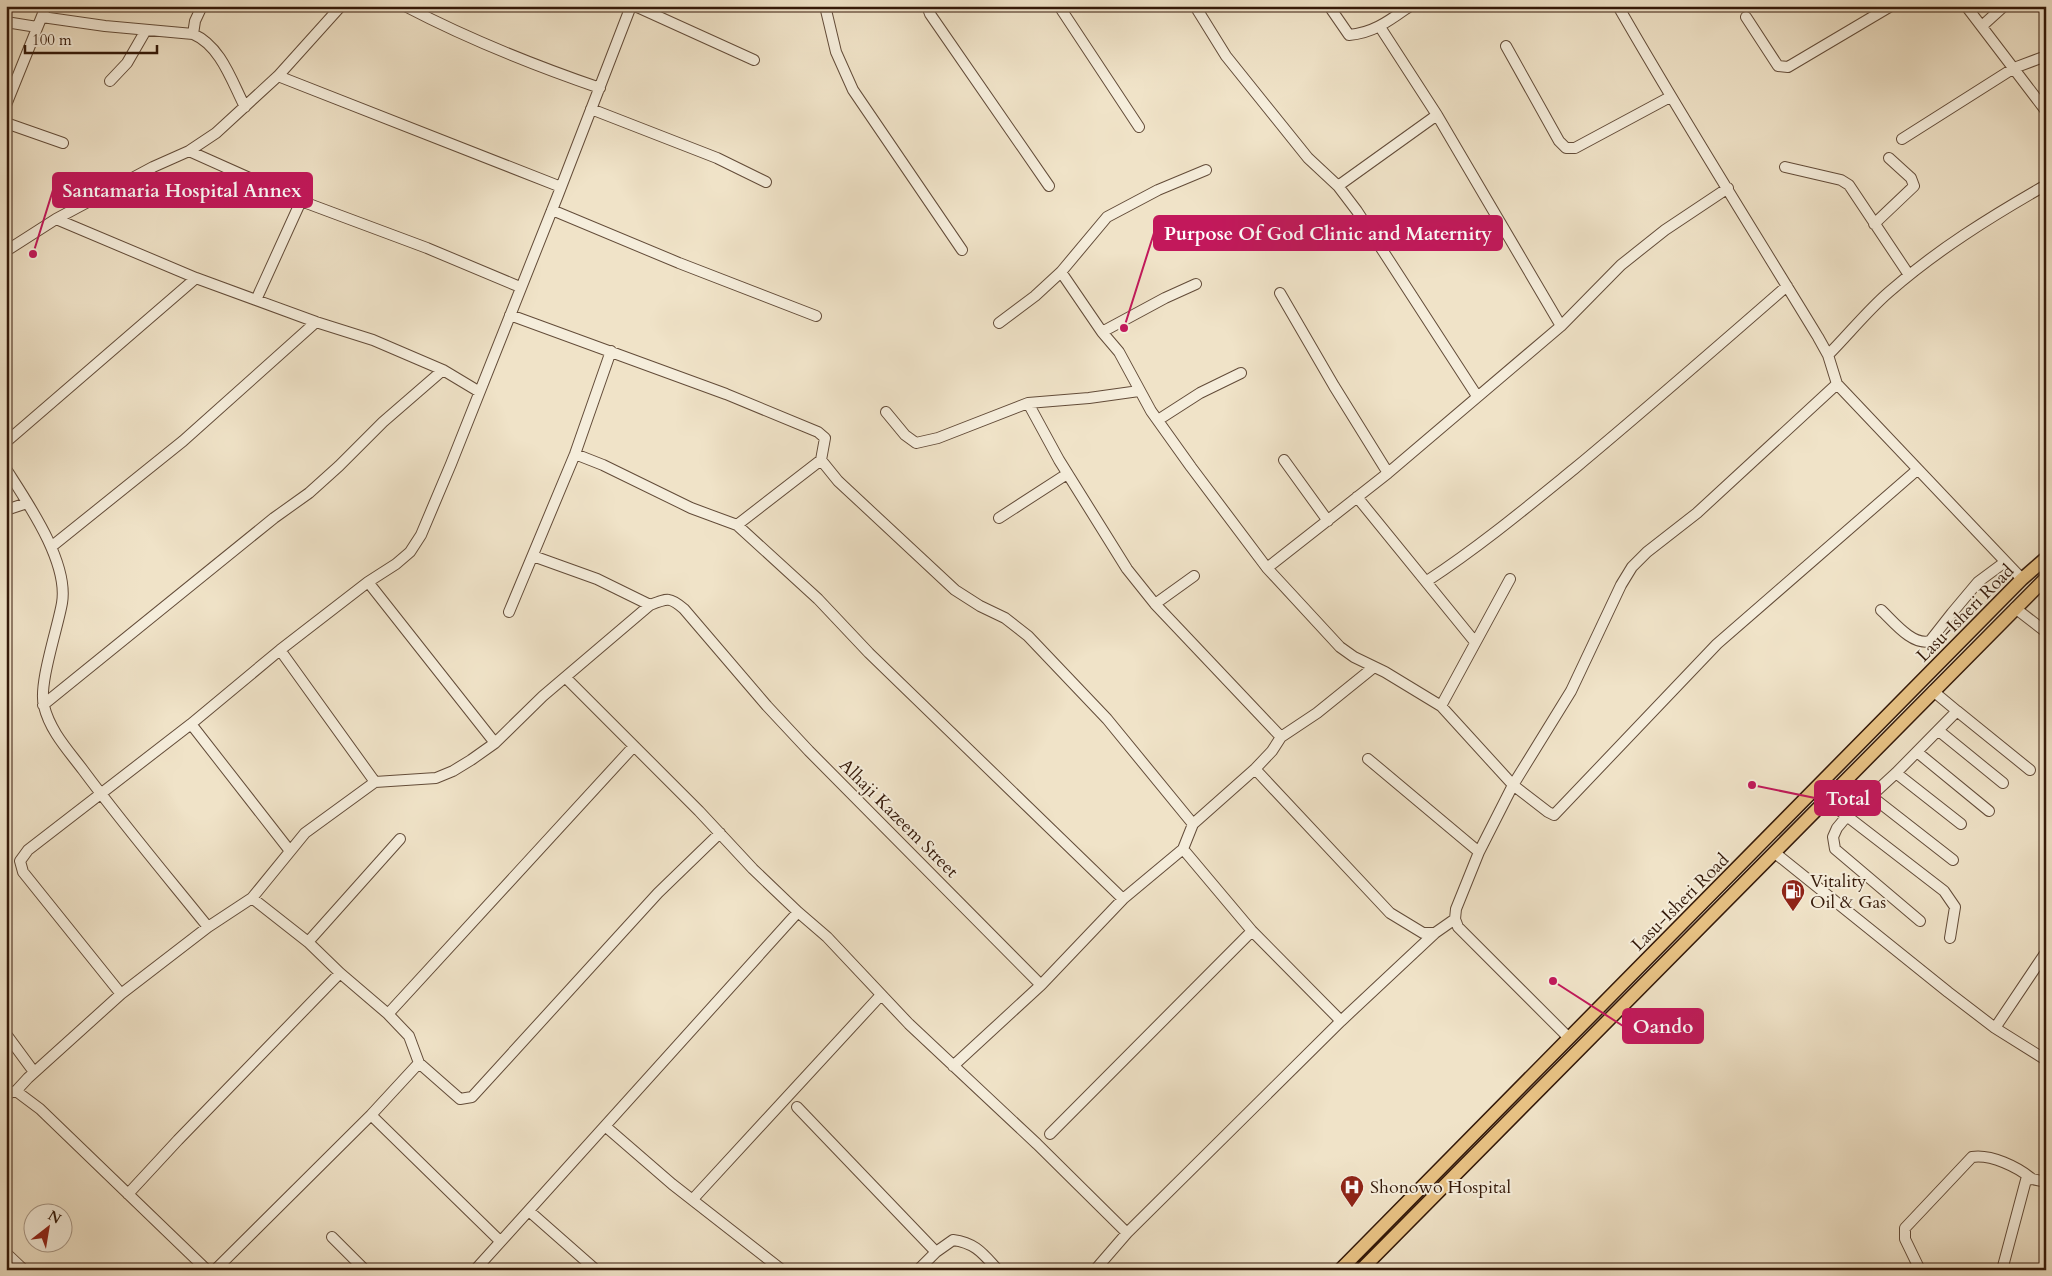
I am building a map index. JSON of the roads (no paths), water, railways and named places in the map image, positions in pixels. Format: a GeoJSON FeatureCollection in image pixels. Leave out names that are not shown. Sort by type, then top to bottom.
{"type":"FeatureCollection","features":[{"type":"Feature","properties":{"kind":"main road","name":"Lasu-Isheri Road"},"geometry":{"type":"LineString","coordinates":[[1340,1270],[2022,580],[2046,558]]}},
{"type":"Feature","properties":{"kind":"main road","name":"Lasu-Isheri Road"},"geometry":{"type":"LineString","coordinates":[[1361,1270],[1775,853],[1933,690],[2046,578]]}},
{"type":"Feature","properties":{"kind":"street"},"geometry":{"type":"LineString","coordinates":[[6,105],[46,6]]}},
{"type":"Feature","properties":{"kind":"street"},"geometry":{"type":"LineString","coordinates":[[193,34],[195,21],[202,6]]}},
{"type":"Feature","properties":{"kind":"street"},"geometry":{"type":"LineString","coordinates":[[9,246],[153,167],[189,152],[216,133],[278,76],[341,6]]}},
{"type":"Feature","properties":{"kind":"street"},"geometry":{"type":"LineString","coordinates":[[405,6],[447,28],[547,70],[600,88]]}},
{"type":"Feature","properties":{"kind":"street"},"geometry":{"type":"LineString","coordinates":[[121,994],[23,872],[20,861],[28,850],[191,724],[280,650],[410,552],[421,535],[552,210],[631,6]]}},
{"type":"Feature","properties":{"kind":"street"},"geometry":{"type":"LineString","coordinates":[[636,6],[754,60]]}},
{"type":"Feature","properties":{"kind":"street"},"geometry":{"type":"LineString","coordinates":[[825,6],[836,52],[852,90],[962,250]]}},
{"type":"Feature","properties":{"kind":"street"},"geometry":{"type":"LineString","coordinates":[[927,6],[930,14],[1049,186]]}},
{"type":"Feature","properties":{"kind":"street"},"geometry":{"type":"LineString","coordinates":[[1060,6],[1139,127]]}},
{"type":"Feature","properties":{"kind":"street"},"geometry":{"type":"LineString","coordinates":[[1195,6],[1226,56],[1308,158],[1338,186],[1357,212],[1477,396]]}},
{"type":"Feature","properties":{"kind":"street"},"geometry":{"type":"LineString","coordinates":[[1329,6],[1349,35],[1361,34],[1380,27],[1409,6]]}},
{"type":"Feature","properties":{"kind":"street"},"geometry":{"type":"LineString","coordinates":[[1618,6],[1670,97],[1728,188],[1828,355],[1837,384],[2022,580]]}},
{"type":"Feature","properties":{"kind":"street"},"geometry":{"type":"LineString","coordinates":[[1746,17],[1778,66],[1788,67],[1890,6]]}},
{"type":"Feature","properties":{"kind":"street"},"geometry":{"type":"LineString","coordinates":[[1966,6],[2046,111]]}},
{"type":"Feature","properties":{"kind":"street"},"geometry":{"type":"LineString","coordinates":[[1982,26],[2004,6]]}},
{"type":"Feature","properties":{"kind":"street"},"geometry":{"type":"LineString","coordinates":[[42,17],[193,34],[203,38],[214,50],[245,107]]}},
{"type":"Feature","properties":{"kind":"street"},"geometry":{"type":"LineString","coordinates":[[6,22],[37,27]]}},
{"type":"Feature","properties":{"kind":"street"},"geometry":{"type":"LineString","coordinates":[[1380,27],[1437,115],[1561,326]]}},
{"type":"Feature","properties":{"kind":"street"},"geometry":{"type":"LineString","coordinates":[[110,81],[127,63],[146,30]]}},
{"type":"Feature","properties":{"kind":"street"},"geometry":{"type":"LineString","coordinates":[[1506,46],[1559,141],[1566,148],[1575,148],[1670,97]]}},
{"type":"Feature","properties":{"kind":"street"},"geometry":{"type":"LineString","coordinates":[[1902,139],[2014,68],[2046,56]]}},
{"type":"Feature","properties":{"kind":"street"},"geometry":{"type":"LineString","coordinates":[[278,76],[561,187]]}},
{"type":"Feature","properties":{"kind":"street"},"geometry":{"type":"LineString","coordinates":[[592,109],[717,158],[766,182]]}},
{"type":"Feature","properties":{"kind":"street"},"geometry":{"type":"LineString","coordinates":[[1338,186],[1437,115]]}},
{"type":"Feature","properties":{"kind":"street"},"geometry":{"type":"LineString","coordinates":[[6,123],[63,143]]}},
{"type":"Feature","properties":{"kind":"street"},"geometry":{"type":"LineString","coordinates":[[189,152],[301,201],[427,248],[520,287]]}},
{"type":"Feature","properties":{"kind":"street"},"geometry":{"type":"LineString","coordinates":[[1874,224],[1914,186],[1911,178],[1889,158]]}},
{"type":"Feature","properties":{"kind":"street"},"geometry":{"type":"LineString","coordinates":[[1785,167],[1841,180],[1849,185],[1909,276]]}},
{"type":"Feature","properties":{"kind":"street"},"geometry":{"type":"LineString","coordinates":[[999,323],[1035,296],[1061,272],[1107,217],[1158,190],[1206,170]]}},
{"type":"Feature","properties":{"kind":"street"},"geometry":{"type":"LineString","coordinates":[[1828,355],[1887,294],[1909,276],[1983,221],[2046,184]]}},
{"type":"Feature","properties":{"kind":"street"},"geometry":{"type":"LineString","coordinates":[[1267,568],[1388,473],[1561,326],[1621,265],[1665,230],[1728,188]]}},
{"type":"Feature","properties":{"kind":"street"},"geometry":{"type":"LineString","coordinates":[[256,300],[301,201]]}},
{"type":"Feature","properties":{"kind":"street"},"geometry":{"type":"LineString","coordinates":[[552,210],[679,263],[816,316]]}},
{"type":"Feature","properties":{"kind":"street"},"geometry":{"type":"LineString","coordinates":[[56,219],[196,278],[316,322],[373,340],[443,370],[478,391]]}},
{"type":"Feature","properties":{"kind":"street"},"geometry":{"type":"LineString","coordinates":[[1061,272],[1102,332],[1119,352],[1139,391],[1158,420],[1267,568],[1340,647],[1354,657],[1385,672],[1441,706],[1513,784],[1554,815],[1559,812],[1717,644],[1917,470]]}},
{"type":"Feature","properties":{"kind":"street"},"geometry":{"type":"LineString","coordinates":[[6,442],[196,278]]}},
{"type":"Feature","properties":{"kind":"street"},"geometry":{"type":"LineString","coordinates":[[1102,332],[1165,298],[1196,284]]}},
{"type":"Feature","properties":{"kind":"street"},"geometry":{"type":"LineString","coordinates":[[1427,582],[1502,529],[1626,426],[1787,286]]}},
{"type":"Feature","properties":{"kind":"street"},"geometry":{"type":"LineString","coordinates":[[1280,293],[1334,386],[1388,473]]}},
{"type":"Feature","properties":{"kind":"street"},"geometry":{"type":"LineString","coordinates":[[510,314],[726,394],[818,432],[825,438],[821,460],[737,525]]}},
{"type":"Feature","properties":{"kind":"street"},"geometry":{"type":"LineString","coordinates":[[51,547],[183,441],[316,322]]}},
{"type":"Feature","properties":{"kind":"street"},"geometry":{"type":"LineString","coordinates":[[509,612],[575,454],[612,351]]}},
{"type":"Feature","properties":{"kind":"street"},"geometry":{"type":"LineString","coordinates":[[43,705],[274,518],[309,493],[383,422],[443,370]]}},
{"type":"Feature","properties":{"kind":"street"},"geometry":{"type":"LineString","coordinates":[[1158,420],[1200,393],[1241,373]]}},
{"type":"Feature","properties":{"kind":"street"},"geometry":{"type":"LineString","coordinates":[[1569,1038],[1458,928],[1455,920],[1456,909],[1479,852],[1513,784],[1571,691],[1621,584],[1632,567],[1647,552],[1697,513],[1837,384]]}},
{"type":"Feature","properties":{"kind":"street"},"geometry":{"type":"LineString","coordinates":[[886,412],[905,435],[916,443],[938,438],[1028,403],[1089,398],[1139,391]]}},
{"type":"Feature","properties":{"kind":"street"},"geometry":{"type":"LineString","coordinates":[[1028,403],[1067,474],[1127,569],[1155,604],[1281,737]]}},
{"type":"Feature","properties":{"kind":"street"},"geometry":{"type":"LineString","coordinates":[[575,454],[603,465],[691,508],[737,525],[818,599],[869,653],[1123,899]]}},
{"type":"Feature","properties":{"kind":"street"},"geometry":{"type":"LineString","coordinates":[[821,460],[838,480],[955,590],[980,606],[1005,618],[1028,636],[1107,719],[1193,824]]}},
{"type":"Feature","properties":{"kind":"street"},"geometry":{"type":"LineString","coordinates":[[1284,460],[1328,521]]}},
{"type":"Feature","properties":{"kind":"street"},"geometry":{"type":"LineString","coordinates":[[6,469],[27,502],[51,547],[60,573],[62,600],[45,677],[43,705],[53,730],[101,795],[208,927]]}},
{"type":"Feature","properties":{"kind":"street"},"geometry":{"type":"LineString","coordinates":[[999,518],[1067,474]]}},
{"type":"Feature","properties":{"kind":"street"},"geometry":{"type":"LineString","coordinates":[[1357,497],[1475,642]]}},
{"type":"Feature","properties":{"kind":"street"},"geometry":{"type":"LineString","coordinates":[[6,510],[27,502]]}},
{"type":"Feature","properties":{"kind":"street"},"geometry":{"type":"LineString","coordinates":[[207,1270],[40,1109],[11,1093],[121,994],[208,927],[252,898],[305,832],[375,782],[408,781],[444,776],[454,771],[495,743],[543,696],[650,605],[597,579],[534,556]]}},
{"type":"Feature","properties":{"kind":"street"},"geometry":{"type":"LineString","coordinates":[[1881,610],[1909,635],[1922,642],[1930,641],[1978,582],[2005,562]]}},
{"type":"Feature","properties":{"kind":"street"},"geometry":{"type":"LineString","coordinates":[[1155,604],[1194,576]]}},
{"type":"Feature","properties":{"kind":"street"},"geometry":{"type":"LineString","coordinates":[[1441,706],[1510,579]]}},
{"type":"Feature","properties":{"kind":"street"},"geometry":{"type":"LineString","coordinates":[[368,582],[495,743]]}},
{"type":"Feature","properties":{"kind":"street","name":"Alhaji Kazeem Street"},"geometry":{"type":"LineString","coordinates":[[650,605],[664,599],[672,599],[684,610],[767,706],[809,751],[1041,985]]}},
{"type":"Feature","properties":{"kind":"street"},"geometry":{"type":"LineString","coordinates":[[2015,608],[2046,632]]}},
{"type":"Feature","properties":{"kind":"street"},"geometry":{"type":"LineString","coordinates":[[280,650],[375,782]]}},
{"type":"Feature","properties":{"kind":"street"},"geometry":{"type":"LineString","coordinates":[[953,1066],[1041,985],[1123,899],[1183,848],[1193,824],[1255,769],[1272,751],[1281,737],[1317,713],[1374,667]]}},
{"type":"Feature","properties":{"kind":"street"},"geometry":{"type":"LineString","coordinates":[[566,678],[798,912],[827,937],[909,1024],[1037,1144],[1127,1233]]}},
{"type":"Feature","properties":{"kind":"street"},"geometry":{"type":"LineString","coordinates":[[1933,690],[2030,770]]}},
{"type":"Feature","properties":{"kind":"street"},"geometry":{"type":"LineString","coordinates":[[1871,796],[1939,732],[1957,711]]}},
{"type":"Feature","properties":{"kind":"street"},"geometry":{"type":"LineString","coordinates":[[191,724],[290,851]]}},
{"type":"Feature","properties":{"kind":"street"},"geometry":{"type":"LineString","coordinates":[[1939,732],[2003,784]]}},
{"type":"Feature","properties":{"kind":"street"},"geometry":{"type":"LineString","coordinates":[[388,1014],[634,746]]}},
{"type":"Feature","properties":{"kind":"street"},"geometry":{"type":"LineString","coordinates":[[1917,752],[1989,811]]}},
{"type":"Feature","properties":{"kind":"street"},"geometry":{"type":"LineString","coordinates":[[1368,759],[1479,852]]}},
{"type":"Feature","properties":{"kind":"street"},"geometry":{"type":"LineString","coordinates":[[1255,769],[1390,912],[1423,933],[1435,933]]}},
{"type":"Feature","properties":{"kind":"street"},"geometry":{"type":"LineString","coordinates":[[1896,774],[1961,824]]}},
{"type":"Feature","properties":{"kind":"street"},"geometry":{"type":"LineString","coordinates":[[1845,782],[1858,792],[1871,796],[1954,860]]}},
{"type":"Feature","properties":{"kind":"street"},"geometry":{"type":"LineString","coordinates":[[1826,800],[1944,891],[1955,907],[1950,938]]}},
{"type":"Feature","properties":{"kind":"street"},"geometry":{"type":"LineString","coordinates":[[1847,816],[1837,828],[1833,837],[1835,849],[1920,921]]}},
{"type":"Feature","properties":{"kind":"street"},"geometry":{"type":"LineString","coordinates":[[252,898],[308,942],[340,973],[388,1014],[409,1036],[419,1063],[460,1099],[472,1097],[658,893],[720,833]]}},
{"type":"Feature","properties":{"kind":"street"},"geometry":{"type":"LineString","coordinates":[[308,942],[400,839]]}},
{"type":"Feature","properties":{"kind":"street"},"geometry":{"type":"LineString","coordinates":[[1183,848],[1252,931],[1341,1021]]}},
{"type":"Feature","properties":{"kind":"street"},"geometry":{"type":"LineString","coordinates":[[1775,853],[1995,1028],[2046,1060]]}},
{"type":"Feature","properties":{"kind":"street"},"geometry":{"type":"LineString","coordinates":[[475,1270],[798,912]]}},
{"type":"Feature","properties":{"kind":"street"},"geometry":{"type":"LineString","coordinates":[[1095,1270],[1127,1233],[1341,1021],[1435,933],[1455,920]]}},
{"type":"Feature","properties":{"kind":"street"},"geometry":{"type":"LineString","coordinates":[[1050,1134],[1252,931]]}},
{"type":"Feature","properties":{"kind":"street"},"geometry":{"type":"LineString","coordinates":[[1995,1028],[2046,952]]}},
{"type":"Feature","properties":{"kind":"street"},"geometry":{"type":"LineString","coordinates":[[128,1194],[340,973]]}},
{"type":"Feature","properties":{"kind":"street"},"geometry":{"type":"LineString","coordinates":[[693,1199],[881,995]]}},
{"type":"Feature","properties":{"kind":"street"},"geometry":{"type":"LineString","coordinates":[[6,1034],[34,1072]]}},
{"type":"Feature","properties":{"kind":"street"},"geometry":{"type":"LineString","coordinates":[[215,1270],[371,1115],[419,1063]]}},
{"type":"Feature","properties":{"kind":"street"},"geometry":{"type":"LineString","coordinates":[[797,1107],[936,1252]]}},
{"type":"Feature","properties":{"kind":"street"},"geometry":{"type":"LineString","coordinates":[[371,1115],[500,1241]]}},
{"type":"Feature","properties":{"kind":"street"},"geometry":{"type":"LineString","coordinates":[[605,1126],[672,1184],[782,1270]]}},
{"type":"Feature","properties":{"kind":"street"},"geometry":{"type":"LineString","coordinates":[[1920,1270],[1905,1239],[1905,1228],[1972,1157],[1989,1158],[2024,1172],[2032,1179]]}},
{"type":"Feature","properties":{"kind":"street"},"geometry":{"type":"LineString","coordinates":[[2002,1270],[2026,1180],[2032,1179],[2046,1182]]}},
{"type":"Feature","properties":{"kind":"street"},"geometry":{"type":"LineString","coordinates":[[529,1211],[596,1270]]}},
{"type":"Feature","properties":{"kind":"street"},"geometry":{"type":"LineString","coordinates":[[332,1238],[365,1270]]}},
{"type":"Feature","properties":{"kind":"street"},"geometry":{"type":"LineString","coordinates":[[918,1270],[936,1252],[953,1240],[966,1242],[978,1249],[998,1270]]}},
{"type":"Feature","properties":{"kind":"street"},"geometry":{"type":"LineString","coordinates":[[6,1253],[24,1270]]}},
{"type":"Feature","properties":{"kind":"place","name":"Santamaria Hospital Annex"},"geometry":{"type":"Point","coordinates":[33,254]}},
{"type":"Feature","properties":{"kind":"place","name":"Purpose Of God Clinic and Maternity"},"geometry":{"type":"Point","coordinates":[1124,328]}},
{"type":"Feature","properties":{"kind":"place","name":"Total"},"geometry":{"type":"Point","coordinates":[1752,785]}},
{"type":"Feature","properties":{"kind":"place","name":"Vitality Oil & Gas"},"geometry":{"type":"Point","coordinates":[1793,912]}},
{"type":"Feature","properties":{"kind":"place","name":"Oando"},"geometry":{"type":"Point","coordinates":[1553,981]}},
{"type":"Feature","properties":{"kind":"place","name":"Shonowo Hospital"},"geometry":{"type":"Point","coordinates":[1352,1208]}}]}
